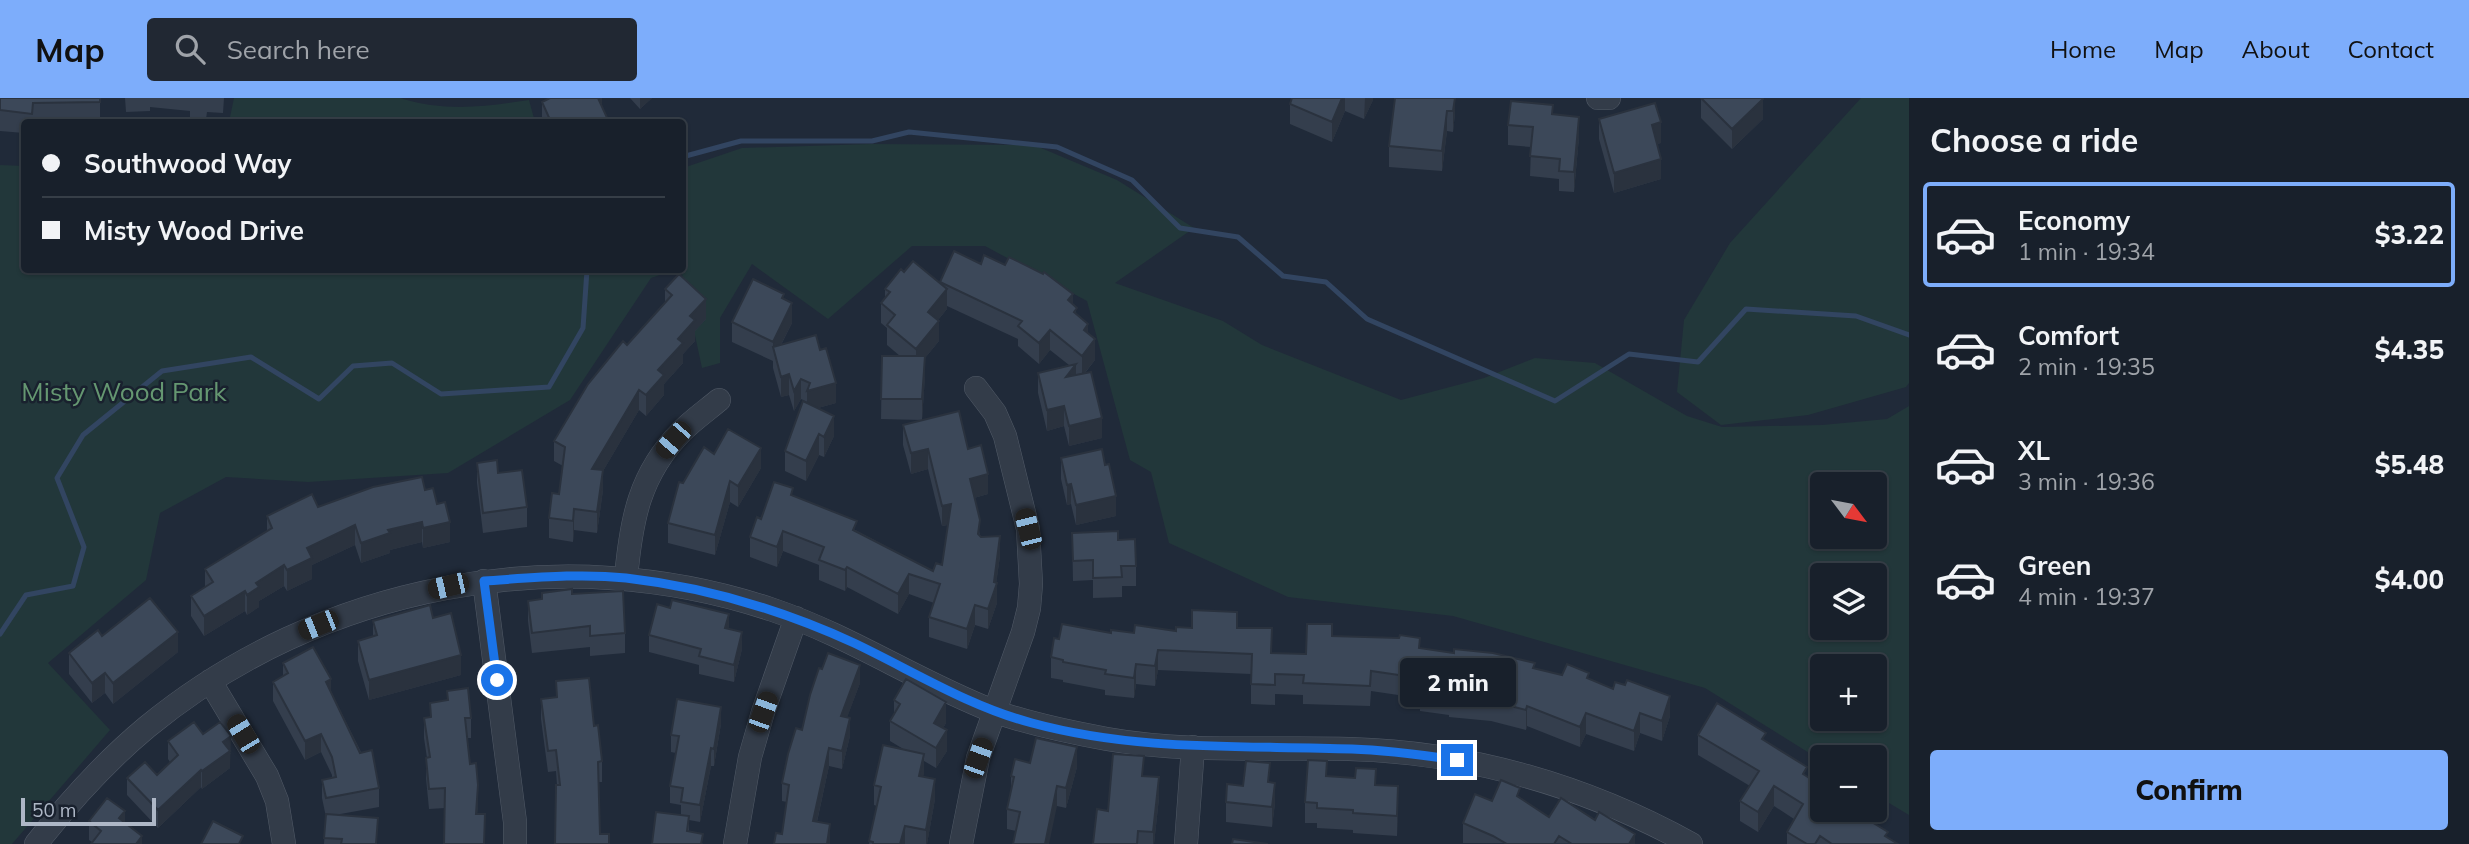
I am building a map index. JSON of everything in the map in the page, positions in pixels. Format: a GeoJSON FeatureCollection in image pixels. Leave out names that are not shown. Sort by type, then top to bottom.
{"type":"FeatureCollection","features":[{"type":"Feature","properties":{"kind":"street"},"geometry":{"type":"LineString","coordinates":[[1598,98],[1609,98]]}},
{"type":"Feature","properties":{"kind":"street"},"geometry":{"type":"LineString","coordinates":[[961,844],[978,758],[1029,608],[1031,557],[1028,529],[1005,436],[995,414],[976,388]]}},
{"type":"Feature","properties":{"kind":"street"},"geometry":{"type":"LineString","coordinates":[[626,578],[637,503],[649,475],[663,452],[683,429],[719,400]]}},
{"type":"Feature","properties":{"kind":"street"},"geometry":{"type":"LineString","coordinates":[[36,844],[89,782],[127,745],[210,681],[268,648],[337,617],[400,598],[484,581],[548,577],[626,578],[736,599],[796,618],[995,711],[1031,723],[1098,737],[1192,747],[1352,749],[1405,752],[1457,760],[1555,784],[1601,800],[1691,844]]}},
{"type":"Feature","properties":{"kind":"street"},"geometry":{"type":"LineString","coordinates":[[484,581],[515,822],[515,844]]}},
{"type":"Feature","properties":{"kind":"street"},"geometry":{"type":"LineString","coordinates":[[736,844],[750,757],[796,618]]}},
{"type":"Feature","properties":{"kind":"street"},"geometry":{"type":"LineString","coordinates":[[210,681],[267,776],[276,800],[284,844]]}},
{"type":"Feature","properties":{"kind":"street"},"geometry":{"type":"LineString","coordinates":[[1185,844],[1192,747]]}},
{"type":"Feature","properties":{"kind":"green space"},"geometry":{"type":"Polygon","coordinates":[[[234,98],[400,98],[449,107],[496,105],[529,100],[534,119],[230,119],[234,98]]]}},
{"type":"Feature","properties":{"kind":"green space"},"geometry":{"type":"Polygon","coordinates":[[[1861,98],[1909,98],[1909,383],[1906,387],[1808,415],[1721,425],[1677,392],[1684,320],[1730,243],[1861,98]]]}},
{"type":"Feature","properties":{"kind":"green space"},"geometry":{"type":"Polygon","coordinates":[[[871,144],[1034,145],[1117,180],[1194,228],[1115,283],[1223,321],[1262,345],[1401,400],[1484,378],[1535,358],[1595,363],[1687,416],[1722,427],[1822,425],[1887,419],[1909,406],[1909,815],[1887,802],[1887,745],[1810,745],[1810,754],[1705,688],[1453,616],[1288,597],[1169,543],[1151,472],[1130,460],[1087,301],[985,246],[912,246],[828,319],[752,264],[720,318],[720,363],[702,368],[682,273],[686,273],[686,167],[742,148],[871,144]]]}},
{"type":"Feature","properties":{"kind":"green space","name":"Misty Wood Park"},"geometry":{"type":"Polygon","coordinates":[[[0,165],[21,166],[21,273],[665,273],[651,278],[570,400],[448,473],[308,482],[226,477],[160,513],[146,580],[48,663],[110,730],[12,844],[0,844],[0,165]]]}},
{"type":"Feature","properties":{"kind":"building"},"geometry":{"type":"Polygon","coordinates":[[[0,98],[100,98],[100,102],[33,103],[32,114],[0,110],[0,98]]]}},
{"type":"Feature","properties":{"kind":"building"},"geometry":{"type":"Polygon","coordinates":[[[550,98],[598,98],[608,119],[550,119],[542,102],[550,98]]]}},
{"type":"Feature","properties":{"kind":"building"},"geometry":{"type":"Polygon","coordinates":[[[1292,98],[1342,98],[1332,122],[1290,104],[1292,98]]]}},
{"type":"Feature","properties":{"kind":"building"},"geometry":{"type":"Polygon","coordinates":[[[1395,98],[1455,98],[1453,111],[1447,111],[1442,151],[1389,146],[1395,98]]]}},
{"type":"Feature","properties":{"kind":"building"},"geometry":{"type":"Polygon","coordinates":[[[1701,98],[1762,98],[1763,99],[1732,129],[1701,98]]]}},
{"type":"Feature","properties":{"kind":"building"},"geometry":{"type":"Polygon","coordinates":[[[1511,101],[1553,105],[1552,114],[1579,117],[1574,172],[1559,171],[1560,159],[1530,156],[1533,127],[1508,125],[1511,101]]]}},
{"type":"Feature","properties":{"kind":"building"},"geometry":{"type":"Polygon","coordinates":[[[1655,103],[1661,122],[1652,125],[1661,159],[1614,173],[1599,119],[1655,103]]]}},
{"type":"Feature","properties":{"kind":"building"},"geometry":{"type":"Polygon","coordinates":[[[954,251],[981,264],[984,255],[1005,265],[1009,257],[1043,274],[1044,272],[1073,294],[1068,300],[1077,308],[1074,312],[1088,324],[1084,330],[1095,339],[1082,356],[1050,330],[1039,343],[1018,326],[1022,321],[940,282],[954,251]]]}},
{"type":"Feature","properties":{"kind":"building"},"geometry":{"type":"Polygon","coordinates":[[[913,261],[947,289],[928,312],[939,321],[916,349],[887,325],[895,315],[881,303],[890,292],[885,289],[901,269],[904,272],[913,261]]]}},
{"type":"Feature","properties":{"kind":"building"},"geometry":{"type":"Polygon","coordinates":[[[679,274],[706,299],[690,316],[695,320],[678,339],[683,343],[658,370],[664,375],[646,395],[639,390],[592,469],[603,470],[597,512],[574,509],[573,521],[549,518],[552,493],[559,494],[565,447],[554,441],[588,384],[623,341],[627,345],[672,295],[665,289],[679,274]]]}},
{"type":"Feature","properties":{"kind":"building"},"geometry":{"type":"Polygon","coordinates":[[[753,279],[784,294],[782,298],[792,303],[773,342],[732,322],[753,279]]]}},
{"type":"Feature","properties":{"kind":"building"},"geometry":{"type":"Polygon","coordinates":[[[816,335],[820,350],[826,348],[836,383],[807,391],[810,383],[801,379],[794,391],[789,374],[781,377],[773,347],[816,335]]]}},
{"type":"Feature","properties":{"kind":"building"},"geometry":{"type":"Polygon","coordinates":[[[882,356],[925,356],[922,399],[881,399],[882,356]]]}},
{"type":"Feature","properties":{"kind":"building"},"geometry":{"type":"Polygon","coordinates":[[[1076,364],[1066,377],[1091,372],[1102,418],[1069,426],[1064,406],[1047,410],[1038,373],[1076,364]]]}},
{"type":"Feature","properties":{"kind":"building"},"geometry":{"type":"Polygon","coordinates":[[[803,401],[834,416],[824,437],[819,434],[806,461],[785,451],[803,401]]]}},
{"type":"Feature","properties":{"kind":"building"},"geometry":{"type":"Polygon","coordinates":[[[959,411],[968,449],[981,445],[988,474],[970,479],[980,520],[978,534],[981,537],[1000,536],[994,582],[997,583],[988,609],[975,605],[967,629],[929,617],[940,584],[909,574],[898,594],[847,567],[845,570],[819,560],[824,547],[783,531],[777,547],[750,537],[757,517],[761,519],[774,482],[793,488],[791,495],[857,521],[853,530],[933,571],[936,563],[942,565],[951,504],[942,506],[928,449],[911,453],[903,425],[959,411]]]}},
{"type":"Feature","properties":{"kind":"building"},"geometry":{"type":"Polygon","coordinates":[[[728,429],[761,448],[738,486],[730,481],[715,535],[668,523],[679,482],[683,483],[704,447],[714,454],[728,429]]]}},
{"type":"Feature","properties":{"kind":"building"},"geometry":{"type":"Polygon","coordinates":[[[1102,449],[1105,465],[1109,464],[1116,496],[1076,505],[1071,484],[1067,485],[1061,458],[1102,449]]]}},
{"type":"Feature","properties":{"kind":"building"},"geometry":{"type":"Polygon","coordinates":[[[497,460],[498,473],[522,470],[527,507],[483,513],[477,463],[497,460]]]}},
{"type":"Feature","properties":{"kind":"building"},"geometry":{"type":"Polygon","coordinates":[[[422,477],[425,490],[433,488],[437,504],[445,502],[450,522],[423,528],[422,522],[388,530],[390,533],[361,543],[355,525],[307,548],[312,558],[287,570],[284,565],[256,583],[259,587],[247,595],[245,591],[204,616],[191,596],[213,582],[205,569],[272,528],[267,516],[312,494],[318,507],[373,487],[422,477]]]}},
{"type":"Feature","properties":{"kind":"building"},"geometry":{"type":"Polygon","coordinates":[[[1118,531],[1118,540],[1135,539],[1136,566],[1121,566],[1122,577],[1093,578],[1093,560],[1073,561],[1072,533],[1118,531]]]}},
{"type":"Feature","properties":{"kind":"building"},"geometry":{"type":"Polygon","coordinates":[[[572,589],[572,594],[623,591],[625,633],[590,636],[590,626],[532,633],[528,601],[542,599],[542,593],[572,589]]]}},
{"type":"Feature","properties":{"kind":"building"},"geometry":{"type":"Polygon","coordinates":[[[150,598],[178,632],[113,683],[105,673],[92,683],[69,653],[98,630],[102,636],[150,598]]]}},
{"type":"Feature","properties":{"kind":"building"},"geometry":{"type":"Polygon","coordinates":[[[672,600],[729,614],[725,628],[742,632],[734,665],[699,656],[701,649],[649,635],[657,604],[670,608],[672,600]]]}},
{"type":"Feature","properties":{"kind":"building"},"geometry":{"type":"Polygon","coordinates":[[[430,605],[433,618],[451,613],[461,655],[369,680],[358,641],[377,635],[373,621],[430,605]]]}},
{"type":"Feature","properties":{"kind":"building"},"geometry":{"type":"Polygon","coordinates":[[[1192,610],[1237,612],[1237,628],[1272,628],[1271,653],[1306,654],[1307,624],[1332,624],[1332,636],[1399,638],[1400,635],[1420,638],[1419,648],[1454,653],[1454,649],[1493,653],[1535,663],[1533,668],[1562,675],[1567,664],[1589,673],[1587,678],[1613,689],[1615,682],[1625,685],[1627,680],[1670,696],[1662,721],[1640,713],[1634,731],[1586,713],[1580,727],[1527,706],[1526,710],[1491,701],[1420,691],[1420,686],[1405,684],[1406,676],[1371,671],[1370,686],[1303,683],[1304,675],[1275,674],[1275,685],[1251,684],[1252,654],[1158,650],[1155,666],[1136,664],[1134,678],[1105,674],[1106,670],[1063,662],[1051,657],[1054,638],[1059,639],[1062,624],[1111,633],[1111,630],[1134,633],[1135,625],[1176,631],[1176,627],[1192,628],[1192,610]]]}},
{"type":"Feature","properties":{"kind":"building"},"geometry":{"type":"Polygon","coordinates":[[[313,647],[331,679],[326,682],[360,753],[372,750],[379,788],[326,798],[322,780],[336,777],[332,757],[321,734],[305,741],[273,682],[288,673],[283,663],[313,647]]]}},
{"type":"Feature","properties":{"kind":"building"},"geometry":{"type":"Polygon","coordinates":[[[828,653],[860,665],[841,716],[850,718],[842,751],[829,748],[813,821],[830,824],[827,844],[774,844],[776,833],[782,834],[789,785],[782,783],[788,754],[796,728],[802,730],[819,668],[822,669],[828,653]]]}},
{"type":"Feature","properties":{"kind":"building"},"geometry":{"type":"Polygon","coordinates":[[[589,678],[594,726],[598,725],[602,761],[598,762],[600,834],[609,834],[609,844],[555,844],[556,785],[560,785],[556,750],[548,751],[541,699],[557,697],[556,681],[589,678]]]}},
{"type":"Feature","properties":{"kind":"building"},"geometry":{"type":"Polygon","coordinates":[[[906,679],[946,702],[934,723],[947,730],[936,748],[890,721],[900,704],[894,700],[906,679]]]}},
{"type":"Feature","properties":{"kind":"building"},"geometry":{"type":"Polygon","coordinates":[[[468,688],[471,718],[465,718],[470,764],[476,763],[476,814],[485,814],[484,844],[444,844],[445,788],[429,789],[426,758],[430,757],[424,718],[431,717],[430,703],[448,700],[447,691],[468,688]]]}},
{"type":"Feature","properties":{"kind":"building"},"geometry":{"type":"Polygon","coordinates":[[[677,699],[721,707],[700,805],[681,802],[683,788],[670,786],[679,736],[671,735],[677,699]]]}},
{"type":"Feature","properties":{"kind":"building"},"geometry":{"type":"Polygon","coordinates":[[[1717,703],[1766,733],[1762,739],[1807,767],[1803,774],[1810,778],[1810,822],[1872,822],[1888,832],[1885,836],[1898,844],[1832,844],[1820,836],[1815,844],[1807,844],[1787,832],[1803,804],[1774,786],[1758,812],[1740,801],[1759,771],[1698,735],[1717,703]]]}},
{"type":"Feature","properties":{"kind":"building"},"geometry":{"type":"Polygon","coordinates":[[[194,722],[203,734],[220,722],[231,736],[223,742],[230,751],[201,770],[158,810],[127,778],[145,762],[157,775],[178,755],[168,741],[194,722]]]}},
{"type":"Feature","properties":{"kind":"building"},"geometry":{"type":"Polygon","coordinates":[[[1036,738],[1077,747],[1066,788],[1057,786],[1045,844],[1013,844],[1020,812],[1007,809],[1014,777],[1011,776],[1015,759],[1030,763],[1036,738]]]}},
{"type":"Feature","properties":{"kind":"building"},"geometry":{"type":"Polygon","coordinates":[[[883,745],[924,754],[919,776],[935,779],[926,830],[905,826],[900,844],[873,844],[869,841],[881,787],[874,785],[883,745]]]}},
{"type":"Feature","properties":{"kind":"building"},"geometry":{"type":"Polygon","coordinates":[[[1113,754],[1144,756],[1142,776],[1159,777],[1153,832],[1138,831],[1137,844],[1093,844],[1097,809],[1108,811],[1113,754]]]}},
{"type":"Feature","properties":{"kind":"building"},"geometry":{"type":"Polygon","coordinates":[[[1308,760],[1327,761],[1326,776],[1355,778],[1356,768],[1376,769],[1375,785],[1398,786],[1397,816],[1317,808],[1317,803],[1305,802],[1308,760]]]}},
{"type":"Feature","properties":{"kind":"building"},"geometry":{"type":"Polygon","coordinates":[[[1246,761],[1270,763],[1268,782],[1275,783],[1272,807],[1226,802],[1227,784],[1243,786],[1246,761]]]}},
{"type":"Feature","properties":{"kind":"building"},"geometry":{"type":"Polygon","coordinates":[[[1501,780],[1520,788],[1517,796],[1549,817],[1561,798],[1595,820],[1599,812],[1635,834],[1629,844],[1572,844],[1559,836],[1554,844],[1507,844],[1463,823],[1475,794],[1492,801],[1501,780]]]}},
{"type":"Feature","properties":{"kind":"building"},"geometry":{"type":"Polygon","coordinates":[[[107,798],[125,811],[119,818],[142,836],[136,844],[91,844],[101,831],[89,821],[107,798]]]}},
{"type":"Feature","properties":{"kind":"building"},"geometry":{"type":"Polygon","coordinates":[[[656,812],[689,816],[687,831],[703,834],[701,844],[652,844],[656,812]]]}},
{"type":"Feature","properties":{"kind":"building"},"geometry":{"type":"Polygon","coordinates":[[[326,814],[378,818],[376,844],[341,844],[342,839],[324,838],[326,814]]]}},
{"type":"Feature","properties":{"kind":"building"},"geometry":{"type":"Polygon","coordinates":[[[213,821],[243,836],[239,844],[201,844],[213,821]]]}},
{"type":"Feature","properties":{"kind":"building"},"geometry":{"type":"Polygon","coordinates":[[[1233,839],[1268,844],[1232,844],[1233,839]]]}},
{"type":"Feature","properties":{"kind":"waterway"},"geometry":{"type":"LineString","coordinates":[[686,156],[741,141],[872,141],[909,132],[1057,147],[1132,180],[1180,228],[1238,237],[1283,276],[1326,282],[1367,319],[1555,401],[1629,354],[1698,362],[1746,309],[1856,316],[1909,335]]}},
{"type":"Feature","properties":{"kind":"waterway"},"geometry":{"type":"LineString","coordinates":[[0,634],[26,595],[73,586],[84,547],[57,478],[83,435],[162,371],[251,357],[319,399],[353,366],[392,363],[441,394],[549,387],[583,328],[587,273]]}},
{"type":"Feature","properties":{"kind":"route"},"geometry":{"type":"LineString","coordinates":[[497,680],[484,581],[590,576],[626,578],[736,599],[796,618],[995,711],[1031,723],[1076,733],[1156,745],[1352,749],[1405,752],[1457,760]]}}]}
